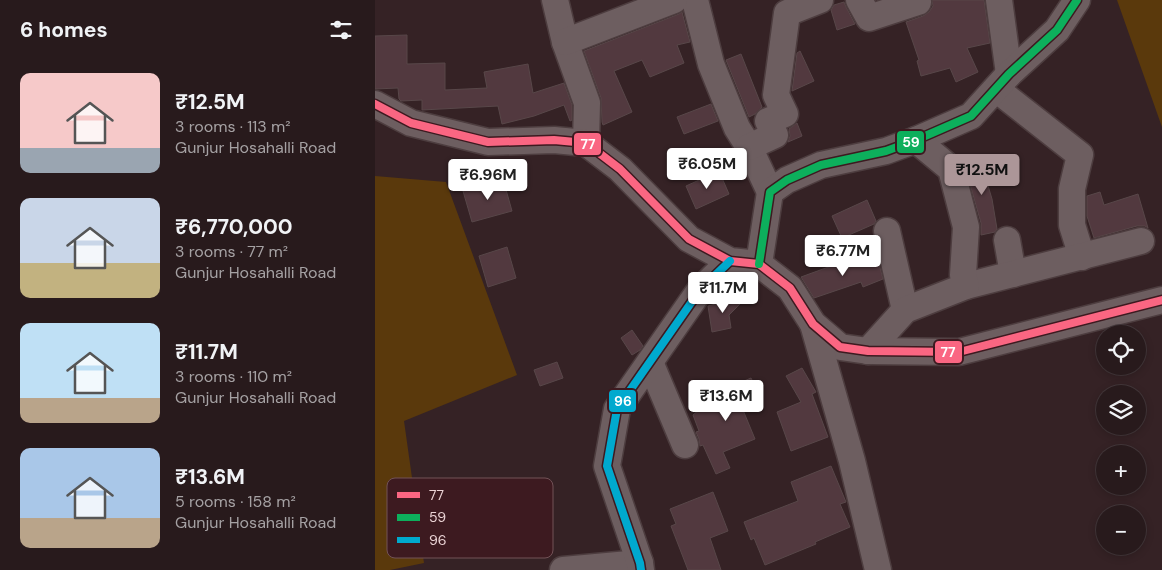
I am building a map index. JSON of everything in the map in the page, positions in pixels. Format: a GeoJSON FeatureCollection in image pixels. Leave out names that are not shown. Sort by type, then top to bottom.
{"type":"FeatureCollection","features":[{"type":"Feature","properties":{"kind":"street"},"geometry":{"type":"LineString","coordinates":[[555,0],[565,42],[587,103],[587,143]]}},
{"type":"Feature","properties":{"kind":"street"},"geometry":{"type":"LineString","coordinates":[[565,42],[675,0]]}},
{"type":"Feature","properties":{"kind":"street"},"geometry":{"type":"LineString","coordinates":[[695,0],[711,64],[737,128],[749,147],[770,192],[759,264]]}},
{"type":"Feature","properties":{"kind":"street"},"geometry":{"type":"LineString","coordinates":[[749,147],[775,135],[768,121],[785,114],[776,95],[787,13],[820,0]]}},
{"type":"Feature","properties":{"kind":"street"},"geometry":{"type":"LineString","coordinates":[[859,0],[869,18],[918,2]]}},
{"type":"Feature","properties":{"kind":"street"},"geometry":{"type":"LineString","coordinates":[[999,0],[1003,81],[1080,155],[1072,189],[1072,226],[1082,256]]}},
{"type":"Feature","properties":{"kind":"street"},"geometry":{"type":"LineString","coordinates":[[770,192],[787,180],[821,165],[886,151],[971,116],[1003,81],[1057,30],[1077,0]]}},
{"type":"Feature","properties":{"kind":"street"},"geometry":{"type":"LineString","coordinates":[[375,104],[411,123],[488,142],[553,140],[587,143],[620,169],[689,239],[730,261],[759,264],[790,288],[813,324],[852,460],[878,570]]}},
{"type":"Feature","properties":{"kind":"street"},"geometry":{"type":"LineString","coordinates":[[915,140],[951,169],[965,228],[963,275],[966,286]]}},
{"type":"Feature","properties":{"kind":"street"},"geometry":{"type":"LineString","coordinates":[[887,231],[905,310]]}},
{"type":"Feature","properties":{"kind":"street"},"geometry":{"type":"LineString","coordinates":[[1007,240],[1013,274]]}},
{"type":"Feature","properties":{"kind":"street"},"geometry":{"type":"LineString","coordinates":[[868,351],[905,310],[966,286],[1141,241]]}},
{"type":"Feature","properties":{"kind":"street"},"geometry":{"type":"LineString","coordinates":[[563,570],[640,567],[607,466],[617,409],[701,290],[730,261]]}},
{"type":"Feature","properties":{"kind":"street"},"geometry":{"type":"LineString","coordinates":[[813,324],[840,347],[868,351],[959,352],[1162,300]]}},
{"type":"Feature","properties":{"kind":"street"},"geometry":{"type":"LineString","coordinates":[[650,362],[685,445]]}},
{"type":"Feature","properties":{"kind":"shaded area"},"geometry":{"type":"Polygon","coordinates":[[[1117,0],[1162,0],[1162,127],[1117,0]]]}},
{"type":"Feature","properties":{"kind":"shaded area"},"geometry":{"type":"Polygon","coordinates":[[[375,176],[446,182],[517,375],[404,421],[412,478],[387,478],[387,558],[423,558],[424,563],[390,570],[375,570],[375,176]]]}},
{"type":"Feature","properties":{"kind":"building"},"geometry":{"type":"Polygon","coordinates":[[[932,0],[984,0],[990,43],[967,48],[978,72],[956,82],[950,68],[921,76],[917,61],[919,60],[906,22],[929,12],[933,6],[932,0]]]}},
{"type":"Feature","properties":{"kind":"building"},"geometry":{"type":"Polygon","coordinates":[[[844,2],[855,24],[837,30],[831,10],[834,5],[844,2]]]}},
{"type":"Feature","properties":{"kind":"building"},"geometry":{"type":"Polygon","coordinates":[[[682,12],[690,42],[677,45],[684,63],[650,77],[642,60],[614,71],[632,112],[603,125],[601,98],[584,51],[682,12]]]}},
{"type":"Feature","properties":{"kind":"building"},"geometry":{"type":"Polygon","coordinates":[[[407,35],[407,64],[445,63],[445,90],[487,88],[484,72],[528,64],[533,93],[564,83],[572,105],[572,120],[570,121],[564,105],[534,116],[502,124],[498,106],[422,110],[422,100],[401,101],[398,88],[375,89],[375,36],[407,35]]]}},
{"type":"Feature","properties":{"kind":"building"},"geometry":{"type":"Polygon","coordinates":[[[800,51],[814,81],[792,91],[797,53],[800,51]]]}},
{"type":"Feature","properties":{"kind":"building"},"geometry":{"type":"Polygon","coordinates":[[[741,54],[762,107],[749,117],[726,60],[741,54]]]}},
{"type":"Feature","properties":{"kind":"building"},"geometry":{"type":"Polygon","coordinates":[[[711,104],[718,121],[684,134],[677,117],[711,104]]]}},
{"type":"Feature","properties":{"kind":"building"},"geometry":{"type":"Polygon","coordinates":[[[797,123],[802,136],[788,142],[790,136],[789,129],[797,123]]]}},
{"type":"Feature","properties":{"kind":"building"},"geometry":{"type":"Polygon","coordinates":[[[980,159],[992,199],[997,229],[995,232],[981,235],[981,223],[964,163],[980,159]]]}},
{"type":"Feature","properties":{"kind":"building"},"geometry":{"type":"Polygon","coordinates":[[[719,171],[729,194],[696,209],[686,186],[719,171]]]}},
{"type":"Feature","properties":{"kind":"building"},"geometry":{"type":"Polygon","coordinates":[[[503,179],[512,211],[472,222],[463,191],[503,179]]]}},
{"type":"Feature","properties":{"kind":"building"},"geometry":{"type":"Polygon","coordinates":[[[1100,192],[1104,205],[1138,194],[1148,228],[1137,226],[1094,238],[1087,216],[1087,196],[1100,192]]]}},
{"type":"Feature","properties":{"kind":"building"},"geometry":{"type":"Polygon","coordinates":[[[867,200],[876,221],[874,224],[842,238],[832,216],[867,200]]]}},
{"type":"Feature","properties":{"kind":"building"},"geometry":{"type":"Polygon","coordinates":[[[507,247],[516,278],[488,287],[479,256],[507,247]]]}},
{"type":"Feature","properties":{"kind":"building"},"geometry":{"type":"Polygon","coordinates":[[[877,256],[883,279],[863,287],[861,282],[814,298],[801,277],[845,261],[848,268],[877,256]]]}},
{"type":"Feature","properties":{"kind":"building"},"geometry":{"type":"Polygon","coordinates":[[[749,295],[729,315],[731,328],[712,332],[708,306],[749,295]]]}},
{"type":"Feature","properties":{"kind":"building"},"geometry":{"type":"Polygon","coordinates":[[[632,330],[643,346],[632,355],[621,338],[632,330]]]}},
{"type":"Feature","properties":{"kind":"building"},"geometry":{"type":"Polygon","coordinates":[[[557,362],[563,378],[540,386],[534,370],[557,362]]]}},
{"type":"Feature","properties":{"kind":"building"},"geometry":{"type":"Polygon","coordinates":[[[802,368],[816,392],[812,394],[828,437],[791,451],[777,412],[801,402],[786,376],[802,368]]]}},
{"type":"Feature","properties":{"kind":"building"},"geometry":{"type":"Polygon","coordinates":[[[751,378],[762,401],[743,410],[755,439],[723,452],[730,468],[716,474],[703,445],[700,446],[696,432],[699,431],[693,415],[713,398],[712,395],[751,378]]]}},
{"type":"Feature","properties":{"kind":"building"},"geometry":{"type":"Polygon","coordinates":[[[831,466],[846,502],[840,504],[850,527],[815,542],[816,544],[765,565],[754,538],[751,540],[744,522],[798,501],[791,482],[831,466]]]}},
{"type":"Feature","properties":{"kind":"building"},"geometry":{"type":"Polygon","coordinates":[[[713,492],[728,531],[710,538],[721,570],[688,570],[671,526],[676,524],[670,509],[713,492]]]}},
{"type":"Feature","properties":{"kind":"transit line","name":"59"},"geometry":{"type":"LineString","coordinates":[[759,264],[770,192],[787,180],[821,165],[886,151],[971,116],[1009,74],[1057,30],[1077,0]]}},
{"type":"Feature","properties":{"kind":"transit line","name":"77"},"geometry":{"type":"LineString","coordinates":[[375,104],[411,123],[488,142],[554,140],[586,143],[620,169],[689,239],[730,261],[759,264],[790,288],[813,324],[840,347],[868,351],[959,352],[1162,300]]}},
{"type":"Feature","properties":{"kind":"transit line","name":"96"},"geometry":{"type":"LineString","coordinates":[[641,570],[607,466],[617,409],[700,290],[730,261]]}}]}
